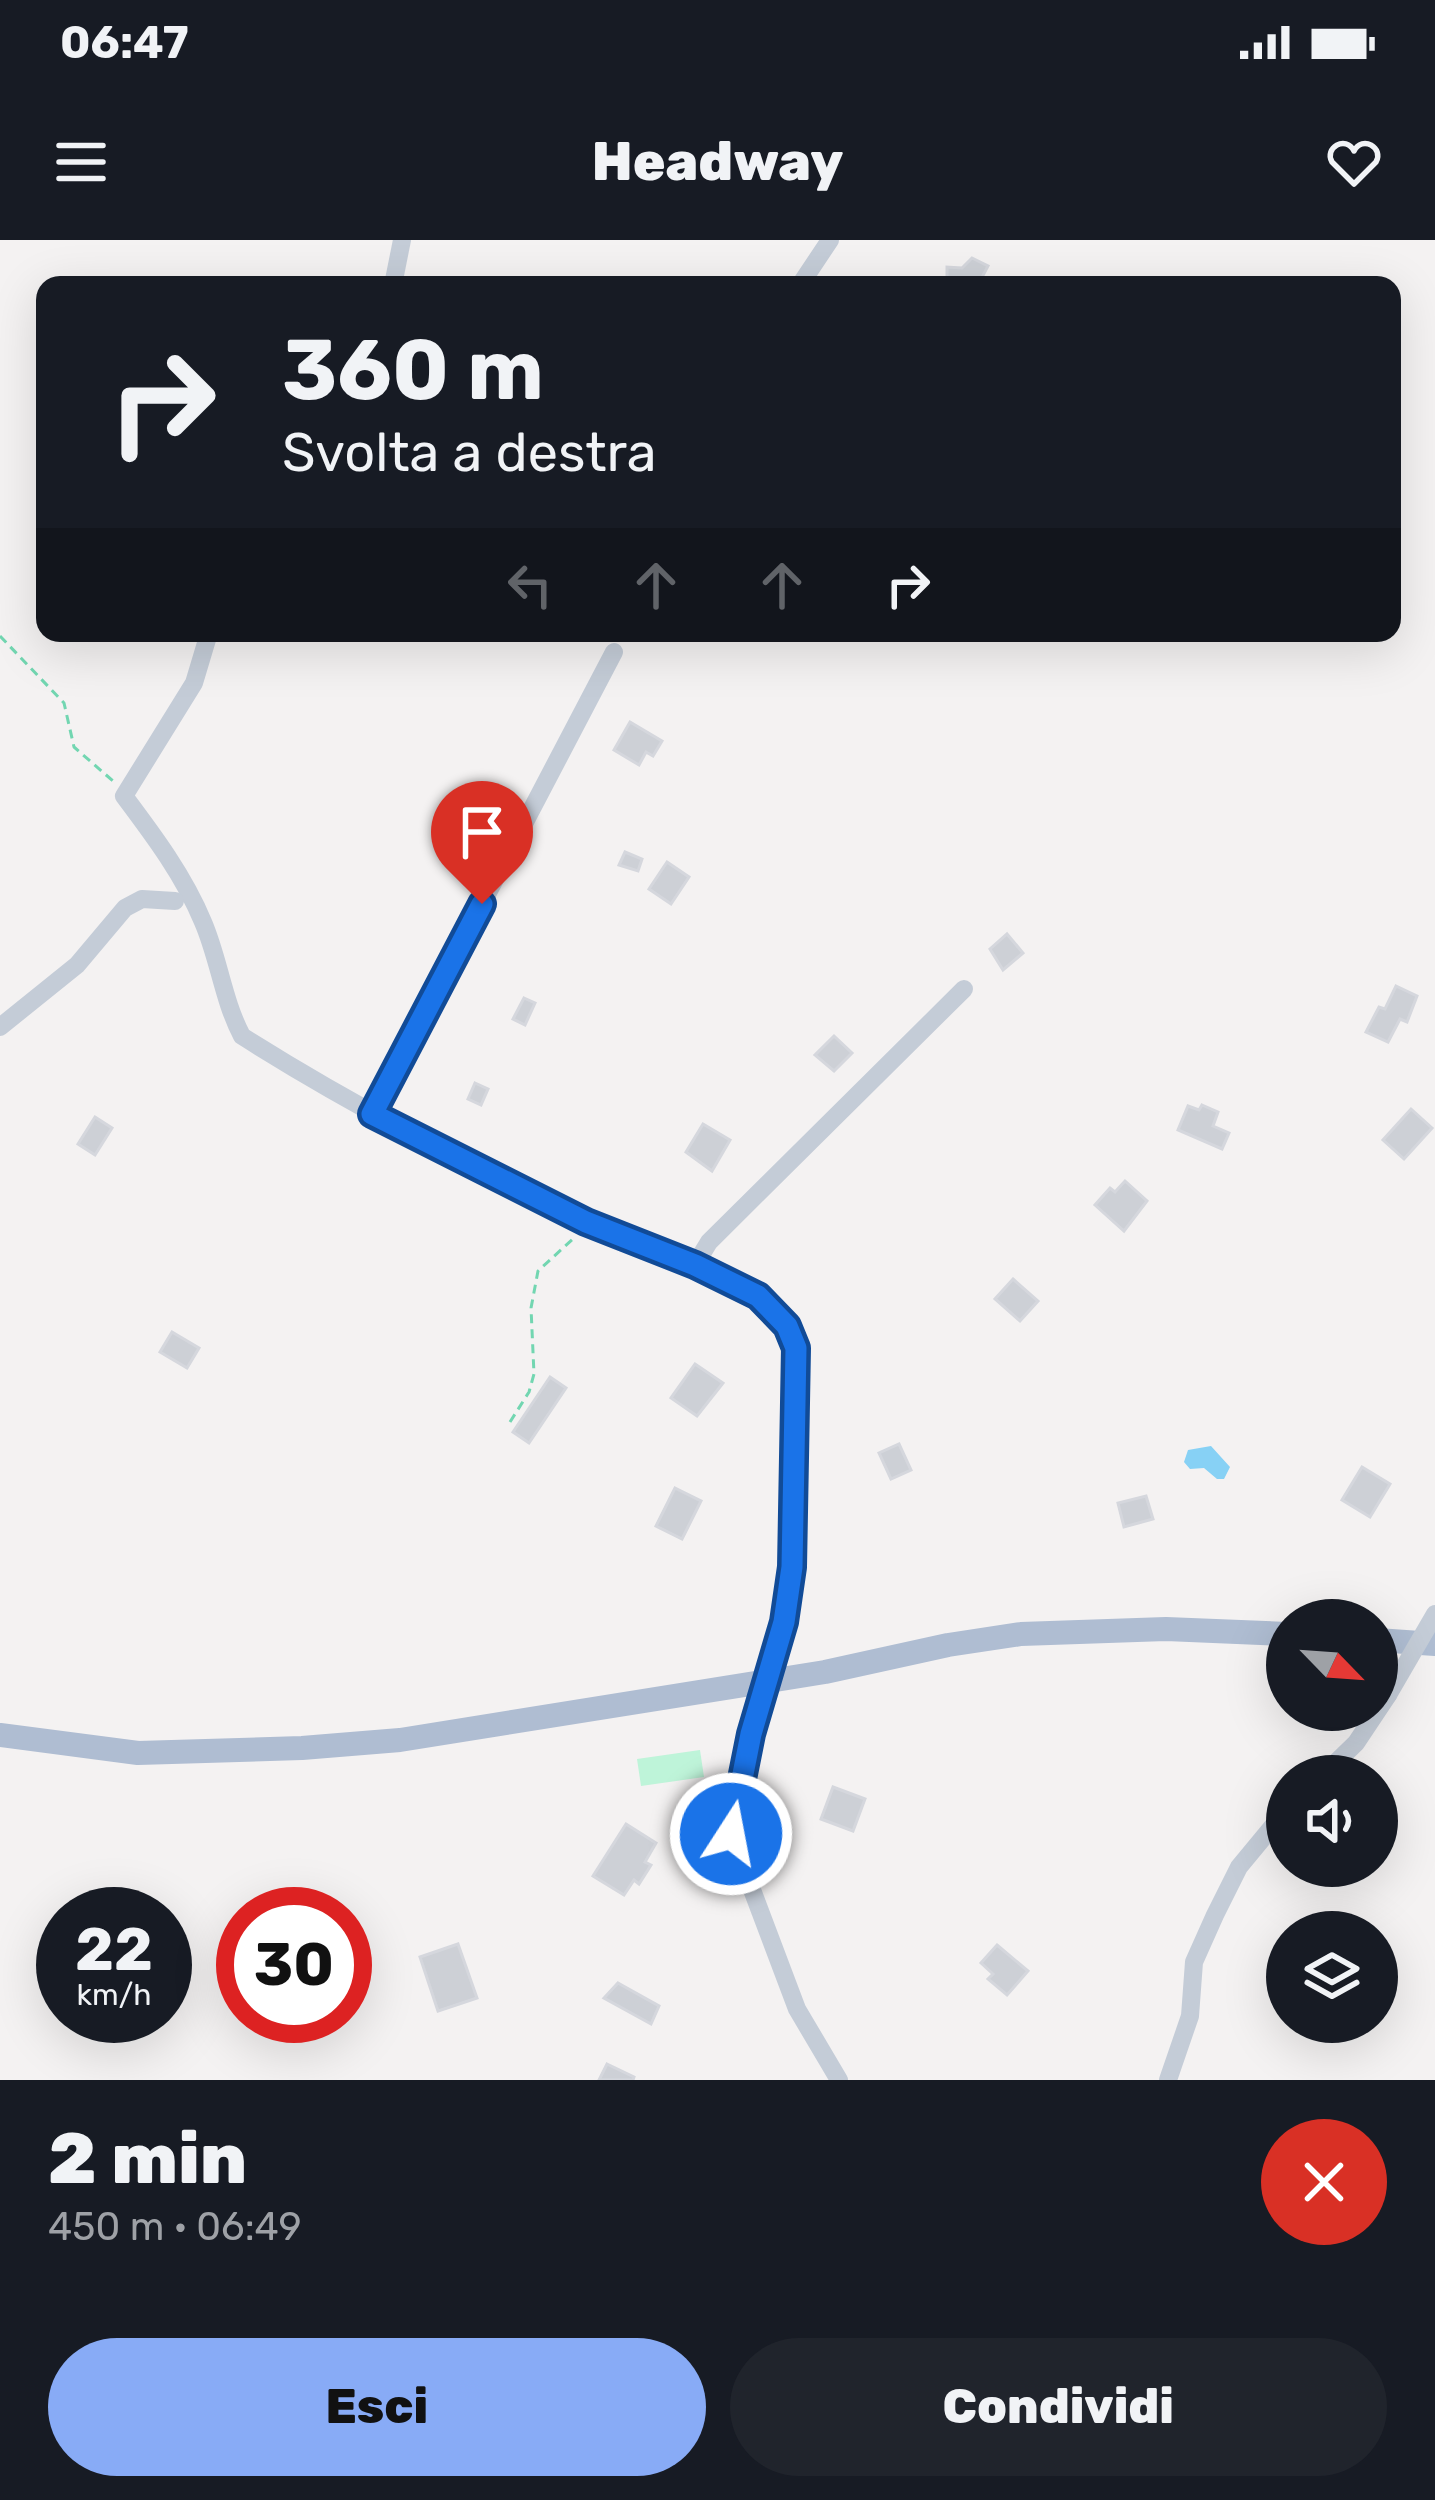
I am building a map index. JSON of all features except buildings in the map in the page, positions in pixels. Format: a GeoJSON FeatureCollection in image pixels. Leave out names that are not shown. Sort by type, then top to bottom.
{"type":"FeatureCollection","features":[{"type":"Feature","properties":{"kind":"main road"},"geometry":{"type":"LineString","coordinates":[[0,1735],[138,1753],[302,1748],[400,1740],[825,1672],[1021,1634],[1126,1629],[1266,1633]]}},
{"type":"Feature","properties":{"kind":"main road"},"geometry":{"type":"LineString","coordinates":[[1398,1641],[1435,1644]]}},
{"type":"Feature","properties":{"kind":"street"},"geometry":{"type":"LineString","coordinates":[[395,276],[402,240]]}},
{"type":"Feature","properties":{"kind":"street"},"geometry":{"type":"LineString","coordinates":[[806,276],[830,240]]}},
{"type":"Feature","properties":{"kind":"street"},"geometry":{"type":"LineString","coordinates":[[205,642],[194,683],[124,796],[192,897],[242,1036],[372,1114],[586,1222],[758,1296],[787,1326],[796,1348],[792,1567],[777,1653],[751,1734],[731,1834],[797,2009],[839,2080]]}},
{"type":"Feature","properties":{"kind":"street"},"geometry":{"type":"LineString","coordinates":[[372,1114],[614,652]]}},
{"type":"Feature","properties":{"kind":"street"},"geometry":{"type":"LineString","coordinates":[[0,1028],[77,965],[125,908],[142,899],[176,901]]}},
{"type":"Feature","properties":{"kind":"street"},"geometry":{"type":"LineString","coordinates":[[695,1265],[709,1243],[964,989]]}},
{"type":"Feature","properties":{"kind":"street"},"geometry":{"type":"LineString","coordinates":[[1344,1755],[1388,1696],[1435,1614]]}},
{"type":"Feature","properties":{"kind":"street"},"geometry":{"type":"LineString","coordinates":[[1168,2080],[1190,2017],[1194,1962],[1240,1867],[1266,1835]]}},
{"type":"Feature","properties":{"kind":"path"},"geometry":{"type":"LineString","coordinates":[[0,637],[48,682],[64,703],[74,746],[109,775],[124,796]]}},
{"type":"Feature","properties":{"kind":"path"},"geometry":{"type":"LineString","coordinates":[[510,1422],[535,1374],[531,1308],[538,1271],[568,1246],[586,1222]]}},
{"type":"Feature","properties":{"kind":"green space"},"geometry":{"type":"Polygon","coordinates":[[[700,1750],[704,1777],[641,1786],[637,1759],[700,1750]]]}},
{"type":"Feature","properties":{"kind":"water"},"geometry":{"type":"Polygon","coordinates":[[[1211,1446],[1230,1467],[1224,1479],[1204,1468],[1190,1469],[1184,1462],[1188,1450],[1211,1446]]]}},
{"type":"Feature","properties":{"kind":"route"},"geometry":{"type":"LineString","coordinates":[[482,904],[372,1114],[586,1222],[758,1296],[787,1326],[796,1348],[792,1567],[777,1653],[751,1734],[731,1834]]}}]}
